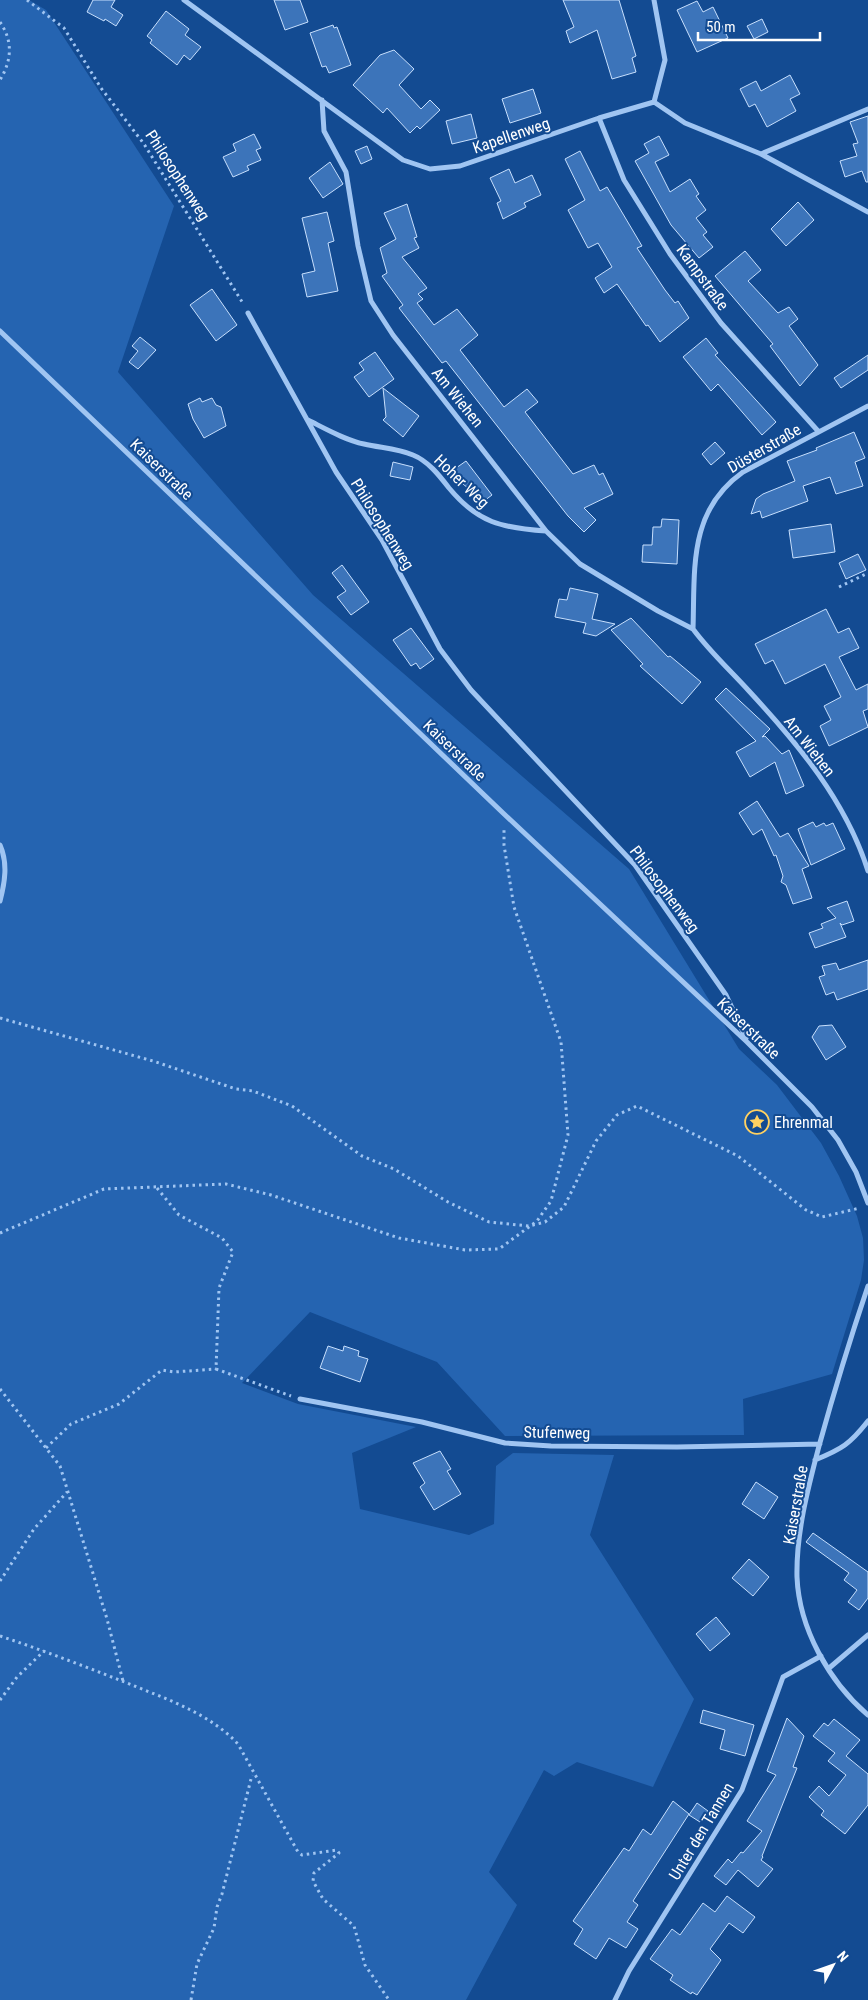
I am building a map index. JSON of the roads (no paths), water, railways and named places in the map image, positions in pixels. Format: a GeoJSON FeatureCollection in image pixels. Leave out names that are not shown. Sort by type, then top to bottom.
{"type":"FeatureCollection","features":[{"type":"Feature","properties":{"kind":"street","name":"Kapellenweg"},"geometry":{"type":"LineString","coordinates":[[184,0],[403,160],[430,169],[460,166],[599,118],[654,102]]}},
{"type":"Feature","properties":{"kind":"street"},"geometry":{"type":"LineString","coordinates":[[654,0],[666,60],[654,102],[685,123],[761,154],[868,212]]}},
{"type":"Feature","properties":{"kind":"street","name":"Am Wiehen"},"geometry":{"type":"LineString","coordinates":[[322,100],[324,131],[346,172],[358,246],[371,301],[393,335],[546,531],[580,564],[658,611],[693,629],[710,652],[748,691],[817,770],[859,841],[868,870]]}},
{"type":"Feature","properties":{"kind":"street"},"geometry":{"type":"LineString","coordinates":[[761,154],[868,109]]}},
{"type":"Feature","properties":{"kind":"street","name":"Kampstraße"},"geometry":{"type":"LineString","coordinates":[[599,118],[624,180],[670,254],[721,323],[818,431]]}},
{"type":"Feature","properties":{"kind":"street","name":"Philosophenweg"},"geometry":{"type":"LineString","coordinates":[[248,313],[336,472],[382,540],[440,649],[471,690],[635,865],[726,995],[747,1042]]}},
{"type":"Feature","properties":{"kind":"street","name":"Kaiserstraße"},"geometry":{"type":"LineString","coordinates":[[0,331],[503,813],[747,1042],[812,1107],[838,1140],[856,1172],[868,1204]]}},
{"type":"Feature","properties":{"kind":"street","name":"Düsterstraße"},"geometry":{"type":"LineString","coordinates":[[693,629],[699,531],[711,503],[726,484],[743,472],[868,406]]}},
{"type":"Feature","properties":{"kind":"street","name":"Hoher Weg"},"geometry":{"type":"LineString","coordinates":[[308,420],[336,434],[364,444],[394,449],[414,455],[433,468],[459,500],[480,518],[520,529],[546,531]]}},
{"type":"Feature","properties":{"kind":"street"},"geometry":{"type":"LineString","coordinates":[[0,845],[5,866],[5,883],[0,901]]}},
{"type":"Feature","properties":{"kind":"street","name":"Kaiserstraße"},"geometry":{"type":"LineString","coordinates":[[868,1286],[838,1377],[815,1460],[802,1520],[797,1577],[805,1618],[821,1656],[844,1691],[868,1715]]}},
{"type":"Feature","properties":{"kind":"street","name":"Stufenweg"},"geometry":{"type":"LineString","coordinates":[[300,1399],[422,1422],[505,1443],[551,1446],[677,1447],[820,1444]]}},
{"type":"Feature","properties":{"kind":"street"},"geometry":{"type":"LineString","coordinates":[[815,1460],[841,1449],[853,1440],[868,1421]]}},
{"type":"Feature","properties":{"kind":"street"},"geometry":{"type":"LineString","coordinates":[[828,1669],[868,1635]]}},
{"type":"Feature","properties":{"kind":"street","name":"Unter den Tannen"},"geometry":{"type":"LineString","coordinates":[[615,2000],[629,1971],[742,1790],[783,1677],[821,1656]]}},
{"type":"Feature","properties":{"kind":"place","name":"Ehrenmal"},"geometry":{"type":"Point","coordinates":[757,1122]}}]}
